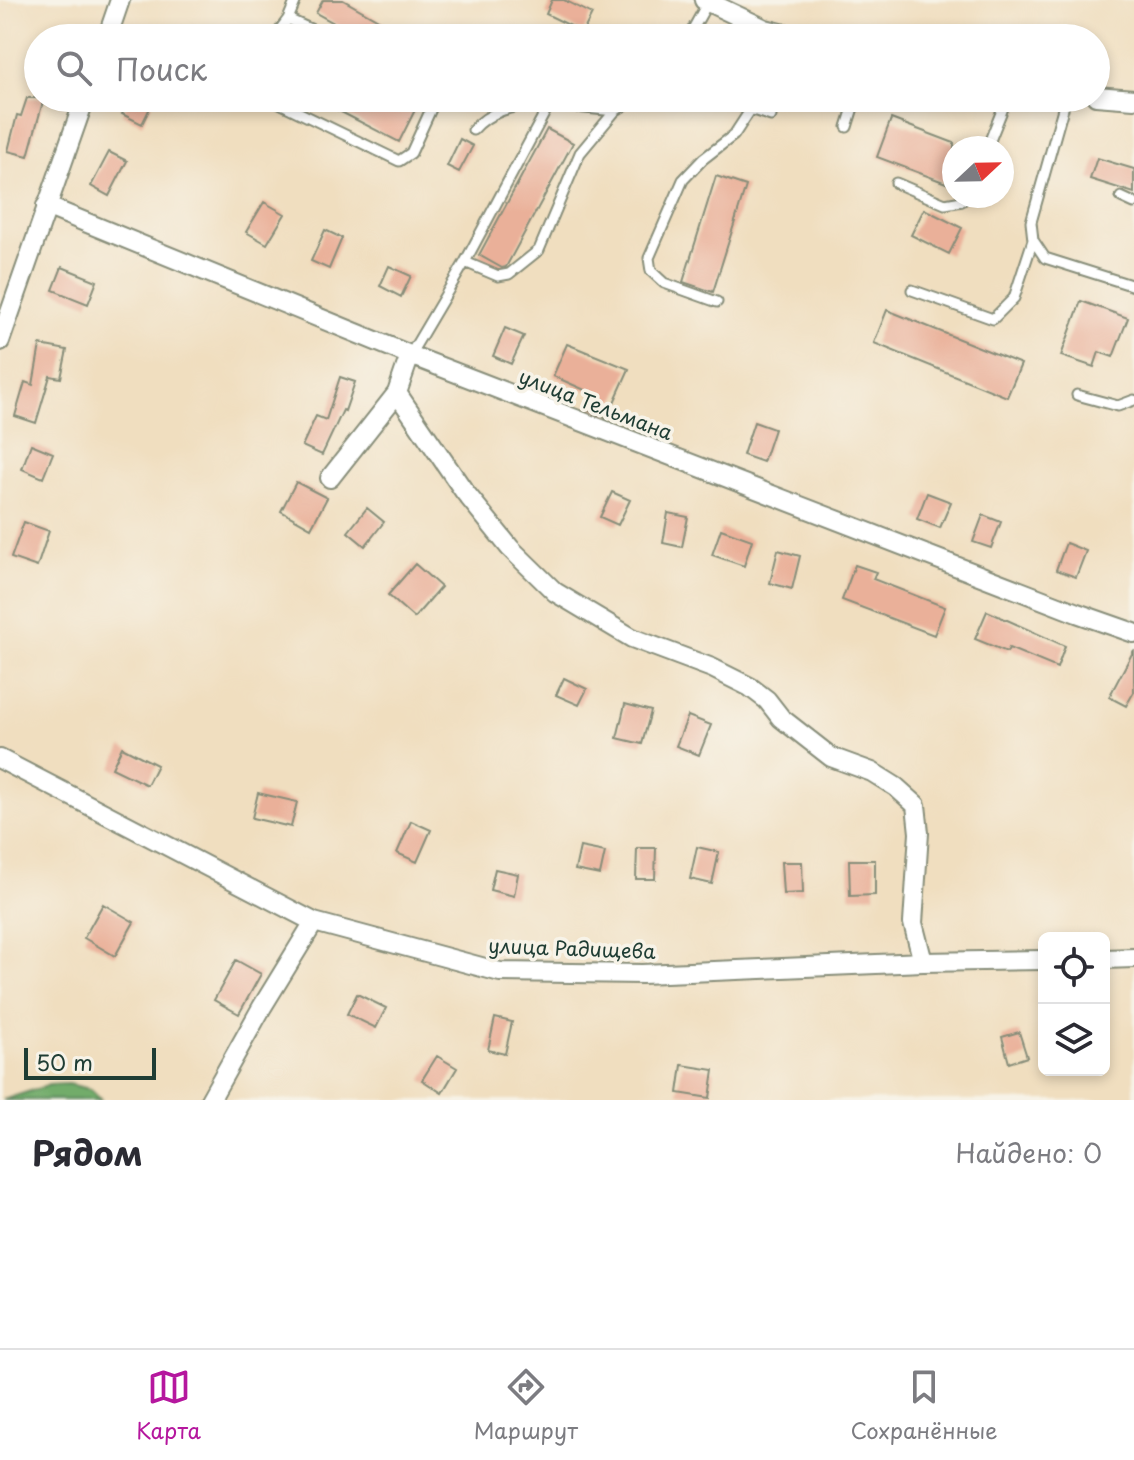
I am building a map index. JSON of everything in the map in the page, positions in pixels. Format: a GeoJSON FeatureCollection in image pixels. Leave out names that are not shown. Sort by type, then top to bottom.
{"type":"FeatureCollection","features":[{"type":"Feature","properties":{"kind":"street"},"geometry":{"type":"LineString","coordinates":[[112,24],[120,0]]}},
{"type":"Feature","properties":{"kind":"street"},"geometry":{"type":"LineString","coordinates":[[706,1],[754,24]]}},
{"type":"Feature","properties":{"kind":"street"},"geometry":{"type":"LineString","coordinates":[[1110,97],[1134,99]]}},
{"type":"Feature","properties":{"kind":"street"},"geometry":{"type":"LineString","coordinates":[[0,341],[80,112]]}},
{"type":"Feature","properties":{"kind":"street","name":"улица Тельмана"},"geometry":{"type":"LineString","coordinates":[[46,206],[410,355],[1134,633]]}},
{"type":"Feature","properties":{"kind":"street"},"geometry":{"type":"LineString","coordinates":[[330,478],[397,393],[410,355]]}},
{"type":"Feature","properties":{"kind":"street"},"geometry":{"type":"LineString","coordinates":[[397,393],[464,491],[510,548],[555,592],[632,638],[712,668],[750,687],[767,700],[781,718],[831,757],[872,772],[896,787],[916,805],[919,833],[913,923],[923,962]]}},
{"type":"Feature","properties":{"kind":"street","name":"улица Радищева"},"geometry":{"type":"LineString","coordinates":[[0,759],[314,922],[500,972],[642,974],[1038,960]]}},
{"type":"Feature","properties":{"kind":"street"},"geometry":{"type":"LineString","coordinates":[[210,1100],[314,922]]}},
{"type":"Feature","properties":{"kind":"street"},"geometry":{"type":"LineString","coordinates":[[1110,959],[1134,958]]}},
{"type":"Feature","properties":{"kind":"lane"},"geometry":{"type":"LineString","coordinates":[[284,24],[296,0]]}},
{"type":"Feature","properties":{"kind":"lane"},"geometry":{"type":"LineString","coordinates":[[695,24],[706,1]]}},
{"type":"Feature","properties":{"kind":"lane"},"geometry":{"type":"LineString","coordinates":[[288,19],[299,24]]}},
{"type":"Feature","properties":{"kind":"lane"},"geometry":{"type":"LineString","coordinates":[[298,112],[399,161],[411,153],[430,112]]}},
{"type":"Feature","properties":{"kind":"lane"},"geometry":{"type":"LineString","coordinates":[[473,130],[482,119],[495,112]]}},
{"type":"Feature","properties":{"kind":"lane"},"geometry":{"type":"LineString","coordinates":[[410,355],[465,262],[541,112]]}},
{"type":"Feature","properties":{"kind":"lane"},"geometry":{"type":"LineString","coordinates":[[465,262],[498,276],[509,274],[539,250],[580,153],[614,112]]}},
{"type":"Feature","properties":{"kind":"lane"},"geometry":{"type":"LineString","coordinates":[[717,302],[664,283],[651,271],[649,258],[683,180],[703,159],[734,135],[749,112]]}},
{"type":"Feature","properties":{"kind":"lane"},"geometry":{"type":"LineString","coordinates":[[760,112],[771,116]]}},
{"type":"Feature","properties":{"kind":"lane"},"geometry":{"type":"LineString","coordinates":[[847,127],[852,112]]}},
{"type":"Feature","properties":{"kind":"lane"},"geometry":{"type":"LineString","coordinates":[[992,136],[1001,112]]}},
{"type":"Feature","properties":{"kind":"lane"},"geometry":{"type":"LineString","coordinates":[[912,290],[993,319],[1014,298],[1033,240],[1031,222],[1062,112]]}},
{"type":"Feature","properties":{"kind":"lane"},"geometry":{"type":"LineString","coordinates":[[896,183],[942,203]]}},
{"type":"Feature","properties":{"kind":"lane"},"geometry":{"type":"LineString","coordinates":[[1121,197],[1134,203]]}},
{"type":"Feature","properties":{"kind":"lane"},"geometry":{"type":"LineString","coordinates":[[1033,240],[1045,258],[1134,286]]}},
{"type":"Feature","properties":{"kind":"lane"},"geometry":{"type":"LineString","coordinates":[[1077,395],[1118,406],[1134,400]]}},
{"type":"Feature","properties":{"kind":"green space"},"geometry":{"type":"Polygon","coordinates":[[[68,1084],[90,1089],[101,1100],[3,1100],[49,1085],[68,1084]]]}},
{"type":"Feature","properties":{"kind":"building"},"geometry":{"type":"Polygon","coordinates":[[[323,0],[343,0],[385,24],[336,24],[316,13],[323,0]]]}},
{"type":"Feature","properties":{"kind":"building"},"geometry":{"type":"Polygon","coordinates":[[[552,0],[564,0],[592,14],[587,24],[567,24],[546,14],[552,0]]]}},
{"type":"Feature","properties":{"kind":"building"},"geometry":{"type":"Polygon","coordinates":[[[24,107],[24,112],[40,112],[28,156],[8,151],[17,115],[21,116],[24,107]]]}},
{"type":"Feature","properties":{"kind":"building"},"geometry":{"type":"Polygon","coordinates":[[[123,112],[148,112],[142,124],[123,112]]]}},
{"type":"Feature","properties":{"kind":"building"},"geometry":{"type":"Polygon","coordinates":[[[341,112],[414,112],[399,142],[341,112]]]}},
{"type":"Feature","properties":{"kind":"building"},"geometry":{"type":"Polygon","coordinates":[[[891,119],[942,138],[942,181],[877,157],[891,119]]]}},
{"type":"Feature","properties":{"kind":"building"},"geometry":{"type":"Polygon","coordinates":[[[547,129],[573,143],[506,267],[502,268],[479,255],[547,129]]]}},
{"type":"Feature","properties":{"kind":"building"},"geometry":{"type":"Polygon","coordinates":[[[460,139],[473,146],[459,172],[447,166],[460,139]]]}},
{"type":"Feature","properties":{"kind":"building"},"geometry":{"type":"Polygon","coordinates":[[[109,152],[127,161],[109,196],[91,186],[109,152]]]}},
{"type":"Feature","properties":{"kind":"building"},"geometry":{"type":"Polygon","coordinates":[[[1097,158],[1134,169],[1134,193],[1090,179],[1097,158]]]}},
{"type":"Feature","properties":{"kind":"building"},"geometry":{"type":"Polygon","coordinates":[[[716,176],[746,186],[713,292],[683,282],[716,176]]]}},
{"type":"Feature","properties":{"kind":"building"},"geometry":{"type":"Polygon","coordinates":[[[264,202],[285,214],[267,244],[246,232],[264,202]]]}},
{"type":"Feature","properties":{"kind":"building"},"geometry":{"type":"Polygon","coordinates":[[[924,209],[962,228],[949,254],[911,235],[924,209]]]}},
{"type":"Feature","properties":{"kind":"building"},"geometry":{"type":"Polygon","coordinates":[[[325,230],[342,238],[329,269],[311,261],[325,230]]]}},
{"type":"Feature","properties":{"kind":"building"},"geometry":{"type":"Polygon","coordinates":[[[389,266],[411,276],[401,297],[380,286],[389,266]]]}},
{"type":"Feature","properties":{"kind":"building"},"geometry":{"type":"Polygon","coordinates":[[[62,267],[97,281],[88,304],[53,290],[62,267]]]}},
{"type":"Feature","properties":{"kind":"building"},"geometry":{"type":"Polygon","coordinates":[[[1081,301],[1128,318],[1113,357],[1099,352],[1094,367],[1061,356],[1081,301]]]}},
{"type":"Feature","properties":{"kind":"building"},"geometry":{"type":"Polygon","coordinates":[[[887,310],[1021,364],[1007,397],[874,343],[887,310]]]}},
{"type":"Feature","properties":{"kind":"building"},"geometry":{"type":"Polygon","coordinates":[[[505,328],[524,336],[511,364],[493,356],[505,328]]]}},
{"type":"Feature","properties":{"kind":"building"},"geometry":{"type":"Polygon","coordinates":[[[567,344],[629,369],[607,418],[587,410],[594,394],[553,376],[567,344]]]}},
{"type":"Feature","properties":{"kind":"building"},"geometry":{"type":"Polygon","coordinates":[[[40,345],[67,350],[61,378],[50,376],[36,423],[15,416],[25,382],[33,385],[40,345]]]}},
{"type":"Feature","properties":{"kind":"building"},"geometry":{"type":"Polygon","coordinates":[[[340,377],[355,382],[345,411],[322,455],[302,446],[316,416],[326,420],[340,377]]]}},
{"type":"Feature","properties":{"kind":"building"},"geometry":{"type":"Polygon","coordinates":[[[754,422],[774,429],[763,462],[743,455],[754,422]]]}},
{"type":"Feature","properties":{"kind":"building"},"geometry":{"type":"Polygon","coordinates":[[[31,444],[53,453],[43,478],[22,469],[31,444]]]}},
{"type":"Feature","properties":{"kind":"building"},"geometry":{"type":"Polygon","coordinates":[[[296,482],[327,498],[311,528],[281,511],[296,482]]]}},
{"type":"Feature","properties":{"kind":"building"},"geometry":{"type":"Polygon","coordinates":[[[612,492],[630,500],[618,525],[600,517],[612,492]]]}},
{"type":"Feature","properties":{"kind":"building"},"geometry":{"type":"Polygon","coordinates":[[[927,493],[951,502],[940,528],[917,519],[927,493]]]}},
{"type":"Feature","properties":{"kind":"building"},"geometry":{"type":"Polygon","coordinates":[[[367,508],[384,522],[365,546],[348,532],[367,508]]]}},
{"type":"Feature","properties":{"kind":"building"},"geometry":{"type":"Polygon","coordinates":[[[668,513],[688,517],[682,547],[663,543],[668,513]]]}},
{"type":"Feature","properties":{"kind":"building"},"geometry":{"type":"Polygon","coordinates":[[[983,515],[1001,522],[991,548],[973,542],[983,515]]]}},
{"type":"Feature","properties":{"kind":"building"},"geometry":{"type":"Polygon","coordinates":[[[24,522],[49,531],[37,567],[11,558],[24,522]]]}},
{"type":"Feature","properties":{"kind":"building"},"geometry":{"type":"Polygon","coordinates":[[[721,529],[752,540],[744,566],[712,555],[721,529]]]}},
{"type":"Feature","properties":{"kind":"building"},"geometry":{"type":"Polygon","coordinates":[[[1066,543],[1086,551],[1076,577],[1056,570],[1066,543]]]}},
{"type":"Feature","properties":{"kind":"building"},"geometry":{"type":"Polygon","coordinates":[[[778,550],[800,556],[792,589],[770,583],[778,550]]]}},
{"type":"Feature","properties":{"kind":"building"},"geometry":{"type":"Polygon","coordinates":[[[415,564],[441,587],[414,618],[388,595],[415,564]]]}},
{"type":"Feature","properties":{"kind":"building"},"geometry":{"type":"Polygon","coordinates":[[[855,565],[876,572],[873,579],[945,607],[934,635],[842,600],[855,565]]]}},
{"type":"Feature","properties":{"kind":"building"},"geometry":{"type":"Polygon","coordinates":[[[987,611],[1065,646],[1057,668],[1009,648],[1007,652],[975,639],[987,611]]]}},
{"type":"Feature","properties":{"kind":"building"},"geometry":{"type":"Polygon","coordinates":[[[1134,650],[1134,692],[1126,706],[1109,697],[1134,650]]]}},
{"type":"Feature","properties":{"kind":"building"},"geometry":{"type":"Polygon","coordinates":[[[564,678],[587,689],[579,705],[556,695],[564,678]]]}},
{"type":"Feature","properties":{"kind":"building"},"geometry":{"type":"Polygon","coordinates":[[[625,704],[651,711],[642,744],[617,738],[625,704]]]}},
{"type":"Feature","properties":{"kind":"building"},"geometry":{"type":"Polygon","coordinates":[[[688,716],[711,725],[699,755],[676,746],[688,716]]]}},
{"type":"Feature","properties":{"kind":"building"},"geometry":{"type":"Polygon","coordinates":[[[122,747],[157,765],[147,785],[112,768],[122,747]]]}},
{"type":"Feature","properties":{"kind":"building"},"geometry":{"type":"Polygon","coordinates":[[[258,793],[297,802],[291,827],[252,818],[258,793]]]}},
{"type":"Feature","properties":{"kind":"building"},"geometry":{"type":"Polygon","coordinates":[[[411,821],[431,830],[417,862],[397,853],[411,821]]]}},
{"type":"Feature","properties":{"kind":"building"},"geometry":{"type":"Polygon","coordinates":[[[580,847],[605,852],[600,875],[575,870],[580,847]]]}},
{"type":"Feature","properties":{"kind":"building"},"geometry":{"type":"Polygon","coordinates":[[[697,847],[719,852],[712,884],[690,879],[697,847]]]}},
{"type":"Feature","properties":{"kind":"building"},"geometry":{"type":"Polygon","coordinates":[[[637,848],[656,848],[655,879],[636,879],[637,848]]]}},
{"type":"Feature","properties":{"kind":"building"},"geometry":{"type":"Polygon","coordinates":[[[849,860],[875,860],[875,895],[850,896],[849,860]]]}},
{"type":"Feature","properties":{"kind":"building"},"geometry":{"type":"Polygon","coordinates":[[[781,862],[802,862],[803,893],[783,894],[781,862]]]}},
{"type":"Feature","properties":{"kind":"building"},"geometry":{"type":"Polygon","coordinates":[[[495,869],[518,874],[514,896],[490,890],[495,869]]]}},
{"type":"Feature","properties":{"kind":"building"},"geometry":{"type":"Polygon","coordinates":[[[103,904],[134,922],[115,956],[84,938],[103,904]]]}},
{"type":"Feature","properties":{"kind":"building"},"geometry":{"type":"Polygon","coordinates":[[[236,960],[261,974],[239,1014],[214,1000],[236,960]]]}},
{"type":"Feature","properties":{"kind":"building"},"geometry":{"type":"Polygon","coordinates":[[[357,994],[386,1008],[376,1028],[347,1014],[357,994]]]}},
{"type":"Feature","properties":{"kind":"building"},"geometry":{"type":"Polygon","coordinates":[[[495,1018],[512,1022],[505,1054],[488,1050],[495,1018]]]}},
{"type":"Feature","properties":{"kind":"building"},"geometry":{"type":"Polygon","coordinates":[[[1019,1032],[1027,1057],[1009,1063],[1002,1037],[1019,1032]]]}},
{"type":"Feature","properties":{"kind":"building"},"geometry":{"type":"Polygon","coordinates":[[[437,1056],[457,1068],[442,1093],[422,1080],[437,1056]]]}},
{"type":"Feature","properties":{"kind":"building"},"geometry":{"type":"Polygon","coordinates":[[[682,1065],[714,1070],[710,1098],[678,1093],[682,1065]]]}}]}
